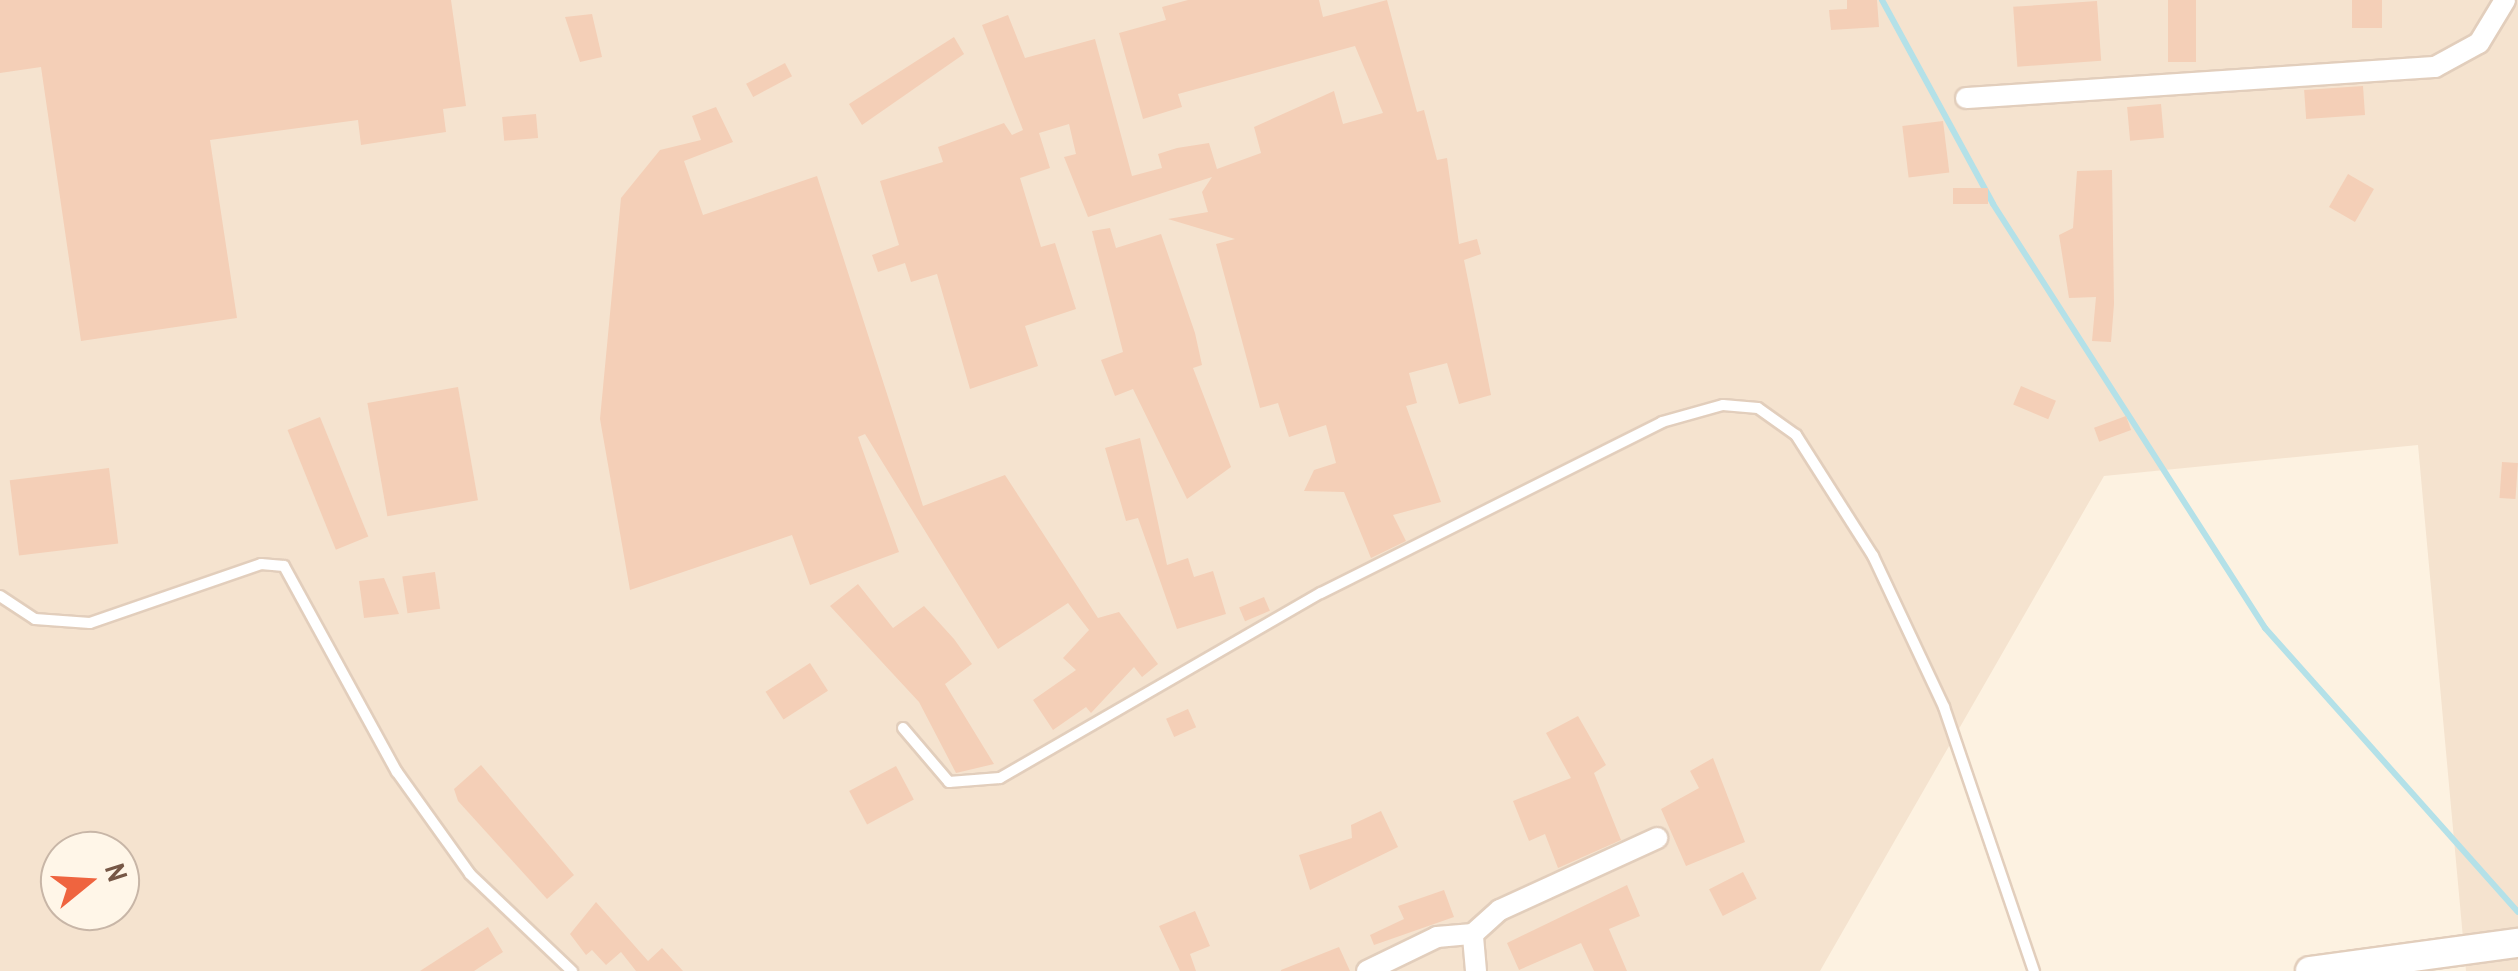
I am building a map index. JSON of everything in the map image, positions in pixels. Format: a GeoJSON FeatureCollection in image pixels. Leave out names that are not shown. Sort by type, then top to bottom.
{"type":"FeatureCollection","features":[{"type":"Feature","properties":{"kind":"main road"},"geometry":{"type":"LineString","coordinates":[[2310,971],[2518,943]]}},
{"type":"Feature","properties":{"kind":"street"},"geometry":{"type":"LineString","coordinates":[[1966,98],[2436,66],[2479,42],[2505,0]]}},
{"type":"Feature","properties":{"kind":"street"},"geometry":{"type":"LineString","coordinates":[[1367,971],[1437,937],[1473,934],[1500,910],[1656,838]]}},
{"type":"Feature","properties":{"kind":"street"},"geometry":{"type":"LineString","coordinates":[[1473,934],[1476,971]]}},
{"type":"Feature","properties":{"kind":"lane"},"geometry":{"type":"LineString","coordinates":[[903,728],[949,782],[1000,778],[1321,593],[1662,422],[1723,405],[1758,408],[1796,435],[1873,556],[1944,707],[2034,971]]}},
{"type":"Feature","properties":{"kind":"lane"},"geometry":{"type":"LineString","coordinates":[[0,596],[35,619],[90,623],[260,564],[284,566],[407,786],[470,874],[572,971]]}},
{"type":"Feature","properties":{"kind":"shaded area"},"geometry":{"type":"Polygon","coordinates":[[[0,0],[2518,0],[2518,971],[2466,971],[2418,445],[2104,476],[1820,971],[0,971],[0,0]]]}},
{"type":"Feature","properties":{"kind":"building"},"geometry":{"type":"Polygon","coordinates":[[[0,0],[451,0],[466,106],[443,109],[446,132],[361,145],[358,120],[210,140],[237,318],[81,341],[41,67],[0,73],[0,0]]]}},
{"type":"Feature","properties":{"kind":"building"},"geometry":{"type":"Polygon","coordinates":[[[1188,0],[1319,0],[1323,17],[1387,0],[1417,112],[1424,110],[1437,160],[1447,158],[1459,244],[1477,239],[1481,254],[1464,260],[1491,395],[1459,404],[1447,363],[1409,373],[1417,403],[1406,406],[1441,502],[1393,515],[1406,541],[1371,558],[1344,492],[1304,491],[1314,470],[1336,463],[1326,425],[1289,437],[1278,403],[1260,408],[1216,244],[1235,239],[1168,219],[1208,212],[1202,192],[1212,177],[1088,217],[1064,157],[1076,154],[1069,124],[1039,133],[1050,168],[1020,178],[1041,247],[1055,243],[1076,309],[1025,326],[1038,366],[970,389],[937,274],[911,282],[905,263],[878,272],[872,255],[899,245],[880,181],[943,162],[938,147],[1004,123],[1012,135],[1023,130],[982,25],[1008,15],[1025,58],[1095,39],[1132,176],[1162,168],[1158,154],[1177,148],[1209,143],[1217,169],[1261,153],[1254,127],[1334,91],[1343,124],[1383,113],[1355,46],[1178,94],[1182,107],[1143,119],[1119,33],[1166,20],[1162,7],[1188,0]]]}},
{"type":"Feature","properties":{"kind":"building"},"geometry":{"type":"Polygon","coordinates":[[[1847,0],[1877,0],[1879,27],[1831,30],[1829,10],[1847,9],[1847,0]]]}},
{"type":"Feature","properties":{"kind":"building"},"geometry":{"type":"Polygon","coordinates":[[[2168,0],[2196,0],[2196,62],[2168,62],[2168,0]]]}},
{"type":"Feature","properties":{"kind":"building"},"geometry":{"type":"Polygon","coordinates":[[[2352,0],[2382,0],[2382,28],[2352,28],[2352,0]]]}},
{"type":"Feature","properties":{"kind":"building"},"geometry":{"type":"Polygon","coordinates":[[[2097,1],[2101,61],[2017,67],[2013,7],[2097,1]]]}},
{"type":"Feature","properties":{"kind":"building"},"geometry":{"type":"Polygon","coordinates":[[[592,14],[602,57],[580,62],[565,17],[592,14]]]}},
{"type":"Feature","properties":{"kind":"building"},"geometry":{"type":"Polygon","coordinates":[[[954,37],[964,54],[862,125],[849,104],[954,37]]]}},
{"type":"Feature","properties":{"kind":"building"},"geometry":{"type":"Polygon","coordinates":[[[785,63],[792,76],[753,97],[746,84],[785,63]]]}},
{"type":"Feature","properties":{"kind":"building"},"geometry":{"type":"Polygon","coordinates":[[[2363,86],[2365,115],[2306,119],[2304,90],[2363,86]]]}},
{"type":"Feature","properties":{"kind":"building"},"geometry":{"type":"Polygon","coordinates":[[[2161,104],[2164,138],[2130,141],[2127,107],[2161,104]]]}},
{"type":"Feature","properties":{"kind":"building"},"geometry":{"type":"Polygon","coordinates":[[[716,107],[733,142],[684,161],[703,215],[817,176],[923,506],[1005,475],[1098,618],[1119,612],[1158,664],[1142,677],[1134,667],[1091,713],[1086,707],[1053,730],[1033,700],[1076,670],[1063,658],[1089,630],[1068,603],[998,649],[865,434],[858,437],[899,552],[810,585],[792,535],[630,590],[600,419],[621,198],[660,150],[701,140],[692,116],[716,107]]]}},
{"type":"Feature","properties":{"kind":"building"},"geometry":{"type":"Polygon","coordinates":[[[536,114],[538,138],[504,141],[502,117],[536,114]]]}},
{"type":"Feature","properties":{"kind":"building"},"geometry":{"type":"Polygon","coordinates":[[[1943,121],[1949,173],[1909,178],[1902,126],[1943,121]]]}},
{"type":"Feature","properties":{"kind":"building"},"geometry":{"type":"Polygon","coordinates":[[[2112,170],[2111,342],[2092,341],[2096,297],[2069,298],[2059,235],[2073,228],[2077,171],[2112,170]]]}},
{"type":"Feature","properties":{"kind":"building"},"geometry":{"type":"Polygon","coordinates":[[[2348,174],[2374,189],[2355,222],[2329,207],[2348,174]]]}},
{"type":"Feature","properties":{"kind":"building"},"geometry":{"type":"Polygon","coordinates":[[[1953,188],[1988,188],[1988,204],[1953,204],[1953,188]]]}},
{"type":"Feature","properties":{"kind":"building"},"geometry":{"type":"Polygon","coordinates":[[[1110,228],[1116,248],[1161,234],[1195,333],[1202,365],[1193,368],[1231,467],[1187,499],[1133,389],[1115,396],[1101,360],[1123,352],[1092,231],[1110,228]]]}},
{"type":"Feature","properties":{"kind":"building"},"geometry":{"type":"Polygon","coordinates":[[[2021,386],[2056,401],[2048,419],[2013,404],[2021,386]]]}},
{"type":"Feature","properties":{"kind":"building"},"geometry":{"type":"Polygon","coordinates":[[[458,387],[478,500],[387,516],[367,403],[458,387]]]}},
{"type":"Feature","properties":{"kind":"building"},"geometry":{"type":"Polygon","coordinates":[[[2126,416],[2131,430],[2099,442],[2094,428],[2126,416]]]}},
{"type":"Feature","properties":{"kind":"building"},"geometry":{"type":"Polygon","coordinates":[[[320,417],[368,537],[336,550],[288,430],[320,417]]]}},
{"type":"Feature","properties":{"kind":"building"},"geometry":{"type":"Polygon","coordinates":[[[1140,438],[1167,565],[1188,558],[1194,577],[1213,571],[1226,614],[1177,629],[1138,518],[1126,521],[1105,448],[1140,438]]]}},
{"type":"Feature","properties":{"kind":"building"},"geometry":{"type":"Polygon","coordinates":[[[2502,462],[2518,463],[2515,499],[2499,498],[2502,462]]]}},
{"type":"Feature","properties":{"kind":"building"},"geometry":{"type":"Polygon","coordinates":[[[109,468],[118,543],[19,556],[10,480],[109,468]]]}},
{"type":"Feature","properties":{"kind":"building"},"geometry":{"type":"Polygon","coordinates":[[[435,572],[440,609],[407,613],[402,577],[435,572]]]}},
{"type":"Feature","properties":{"kind":"building"},"geometry":{"type":"Polygon","coordinates":[[[384,578],[399,614],[364,618],[359,581],[384,578]]]}},
{"type":"Feature","properties":{"kind":"building"},"geometry":{"type":"Polygon","coordinates":[[[858,584],[893,628],[924,606],[954,639],[972,664],[945,684],[994,764],[956,773],[919,702],[830,606],[858,584]]]}},
{"type":"Feature","properties":{"kind":"building"},"geometry":{"type":"Polygon","coordinates":[[[1264,597],[1270,611],[1245,621],[1239,608],[1264,597]]]}},
{"type":"Feature","properties":{"kind":"building"},"geometry":{"type":"Polygon","coordinates":[[[810,663],[828,691],[784,720],[766,692],[810,663]]]}},
{"type":"Feature","properties":{"kind":"building"},"geometry":{"type":"Polygon","coordinates":[[[1188,709],[1196,727],[1174,737],[1166,719],[1188,709]]]}},
{"type":"Feature","properties":{"kind":"building"},"geometry":{"type":"Polygon","coordinates":[[[1578,716],[1606,765],[1594,773],[1621,840],[1558,868],[1545,834],[1529,841],[1513,801],[1571,778],[1546,733],[1578,716]]]}},
{"type":"Feature","properties":{"kind":"building"},"geometry":{"type":"Polygon","coordinates":[[[1713,758],[1745,842],[1686,866],[1661,809],[1699,788],[1690,771],[1713,758]]]}},
{"type":"Feature","properties":{"kind":"building"},"geometry":{"type":"Polygon","coordinates":[[[481,765],[574,875],[547,899],[458,801],[454,789],[481,765]]]}},
{"type":"Feature","properties":{"kind":"building"},"geometry":{"type":"Polygon","coordinates":[[[896,766],[914,800],[867,824],[849,791],[896,766]]]}},
{"type":"Feature","properties":{"kind":"building"},"geometry":{"type":"Polygon","coordinates":[[[1381,811],[1398,847],[1310,890],[1299,855],[1352,838],[1351,825],[1381,811]]]}},
{"type":"Feature","properties":{"kind":"building"},"geometry":{"type":"Polygon","coordinates":[[[1743,872],[1757,899],[1723,916],[1709,889],[1743,872]]]}},
{"type":"Feature","properties":{"kind":"building"},"geometry":{"type":"Polygon","coordinates":[[[1627,885],[1640,916],[1609,929],[1627,971],[1594,971],[1581,943],[1519,970],[1507,943],[1627,885]]]}},
{"type":"Feature","properties":{"kind":"building"},"geometry":{"type":"Polygon","coordinates":[[[1444,890],[1454,917],[1374,945],[1370,935],[1404,919],[1398,906],[1444,890]]]}},
{"type":"Feature","properties":{"kind":"building"},"geometry":{"type":"Polygon","coordinates":[[[596,902],[648,961],[662,948],[683,971],[636,971],[621,952],[606,965],[592,950],[586,955],[570,934],[596,902]]]}},
{"type":"Feature","properties":{"kind":"building"},"geometry":{"type":"Polygon","coordinates":[[[1195,911],[1210,946],[1190,954],[1196,971],[1180,971],[1159,926],[1195,911]]]}},
{"type":"Feature","properties":{"kind":"building"},"geometry":{"type":"Polygon","coordinates":[[[488,927],[503,952],[474,971],[420,971],[488,927]]]}},
{"type":"Feature","properties":{"kind":"building"},"geometry":{"type":"Polygon","coordinates":[[[1339,947],[1350,971],[1281,971],[1281,970],[1339,947]]]}},
{"type":"Feature","properties":{"kind":"waterway"},"geometry":{"type":"LineString","coordinates":[[1882,0],[1993,204],[2265,628],[2518,912]]}}]}
